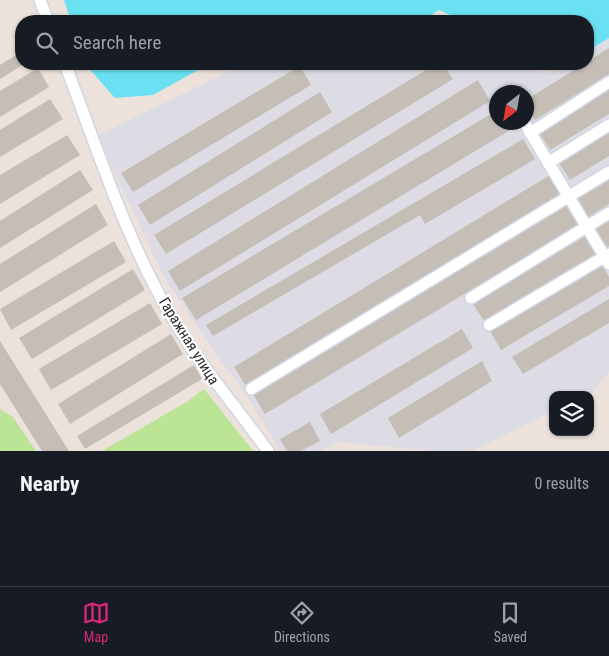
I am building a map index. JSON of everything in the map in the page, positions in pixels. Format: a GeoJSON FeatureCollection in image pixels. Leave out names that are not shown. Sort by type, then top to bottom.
{"type":"FeatureCollection","features":[{"type":"Feature","properties":{"kind":"street"},"geometry":{"type":"LineString","coordinates":[[40,0],[46,15]]}},
{"type":"Feature","properties":{"kind":"street","name":"Гаражная улица"},"geometry":{"type":"LineString","coordinates":[[66,70],[126,222],[168,312],[194,353],[268,451]]}},
{"type":"Feature","properties":{"kind":"street"},"geometry":{"type":"LineString","coordinates":[[530,133],[609,82]]}},
{"type":"Feature","properties":{"kind":"street"},"geometry":{"type":"LineString","coordinates":[[548,163],[609,125]]}},
{"type":"Feature","properties":{"kind":"street"},"geometry":{"type":"LineString","coordinates":[[490,325],[608,258],[528,130]]}},
{"type":"Feature","properties":{"kind":"street"},"geometry":{"type":"LineString","coordinates":[[251,389],[609,172]]}},
{"type":"Feature","properties":{"kind":"street"},"geometry":{"type":"LineString","coordinates":[[471,298],[609,213]]}},
{"type":"Feature","properties":{"kind":"shaded area"},"geometry":{"type":"Polygon","coordinates":[[[609,39],[609,372],[594,391],[549,391],[549,413],[472,451],[433,451],[338,442],[322,451],[280,451],[244,391],[217,356],[165,279],[97,136],[232,70],[537,70],[549,74],[556,70],[594,70],[594,48],[609,39]]]}},
{"type":"Feature","properties":{"kind":"green space"},"geometry":{"type":"Polygon","coordinates":[[[204,389],[253,451],[102,451],[188,401],[204,389]]]}},
{"type":"Feature","properties":{"kind":"green space"},"geometry":{"type":"Polygon","coordinates":[[[0,409],[13,417],[36,451],[0,451],[0,409]]]}},
{"type":"Feature","properties":{"kind":"water"},"geometry":{"type":"Polygon","coordinates":[[[64,0],[609,0],[609,38],[594,47],[594,15],[451,15],[438,10],[432,15],[69,15],[64,0]]]}},
{"type":"Feature","properties":{"kind":"water"},"geometry":{"type":"Polygon","coordinates":[[[90,70],[198,70],[153,95],[115,98],[90,70]]]}},
{"type":"Feature","properties":{"kind":"building"},"geometry":{"type":"Polygon","coordinates":[[[609,48],[609,74],[535,120],[534,95],[574,70],[594,70],[594,57],[609,48]]]}},
{"type":"Feature","properties":{"kind":"building"},"geometry":{"type":"Polygon","coordinates":[[[15,56],[15,70],[0,79],[0,65],[15,56]]]}},
{"type":"Feature","properties":{"kind":"building"},"geometry":{"type":"Polygon","coordinates":[[[35,70],[39,70],[49,87],[0,117],[0,91],[35,70]]]}},
{"type":"Feature","properties":{"kind":"building"},"geometry":{"type":"Polygon","coordinates":[[[293,70],[302,70],[311,85],[133,192],[121,173],[293,70]]]}},
{"type":"Feature","properties":{"kind":"building"},"geometry":{"type":"Polygon","coordinates":[[[426,70],[447,70],[453,79],[166,254],[154,235],[426,70]]]}},
{"type":"Feature","properties":{"kind":"building"},"geometry":{"type":"Polygon","coordinates":[[[478,80],[489,102],[180,291],[168,271],[478,80]]]}},
{"type":"Feature","properties":{"kind":"building"},"geometry":{"type":"Polygon","coordinates":[[[609,89],[609,114],[550,150],[539,132],[609,89]]]}},
{"type":"Feature","properties":{"kind":"building"},"geometry":{"type":"Polygon","coordinates":[[[320,92],[332,112],[150,225],[138,205],[320,92]]]}},
{"type":"Feature","properties":{"kind":"building"},"geometry":{"type":"Polygon","coordinates":[[[50,99],[63,119],[0,157],[0,130],[50,99]]]}},
{"type":"Feature","properties":{"kind":"building"},"geometry":{"type":"Polygon","coordinates":[[[489,115],[489,130],[510,130],[196,320],[182,298],[489,115]]]}},
{"type":"Feature","properties":{"kind":"building"},"geometry":{"type":"Polygon","coordinates":[[[609,133],[609,156],[570,180],[559,163],[609,133]]]}},
{"type":"Feature","properties":{"kind":"building"},"geometry":{"type":"Polygon","coordinates":[[[67,135],[80,155],[0,204],[0,175],[67,135]]]}},
{"type":"Feature","properties":{"kind":"building"},"geometry":{"type":"Polygon","coordinates":[[[523,139],[535,159],[425,224],[420,215],[213,336],[206,325],[523,139]]]}},
{"type":"Feature","properties":{"kind":"building"},"geometry":{"type":"Polygon","coordinates":[[[80,170],[93,190],[0,248],[0,221],[80,170]]]}},
{"type":"Feature","properties":{"kind":"building"},"geometry":{"type":"Polygon","coordinates":[[[550,175],[562,195],[246,386],[234,367],[550,175]]]}},
{"type":"Feature","properties":{"kind":"building"},"geometry":{"type":"Polygon","coordinates":[[[609,178],[609,204],[588,217],[577,198],[609,178]]]}},
{"type":"Feature","properties":{"kind":"building"},"geometry":{"type":"Polygon","coordinates":[[[96,204],[108,225],[0,292],[0,264],[96,204]]]}},
{"type":"Feature","properties":{"kind":"building"},"geometry":{"type":"Polygon","coordinates":[[[568,205],[579,225],[265,414],[253,394],[568,205]]]}},
{"type":"Feature","properties":{"kind":"building"},"geometry":{"type":"Polygon","coordinates":[[[609,221],[609,246],[605,248],[594,230],[609,221]]]}},
{"type":"Feature","properties":{"kind":"building"},"geometry":{"type":"Polygon","coordinates":[[[585,236],[596,254],[484,321],[473,304],[585,236]]]}},
{"type":"Feature","properties":{"kind":"building"},"geometry":{"type":"Polygon","coordinates":[[[114,241],[126,262],[11,330],[0,309],[114,241]]]}},
{"type":"Feature","properties":{"kind":"building"},"geometry":{"type":"Polygon","coordinates":[[[602,264],[609,277],[609,286],[501,350],[490,331],[602,264]]]}},
{"type":"Feature","properties":{"kind":"building"},"geometry":{"type":"Polygon","coordinates":[[[133,269],[145,290],[32,359],[19,338],[133,269]]]}},
{"type":"Feature","properties":{"kind":"building"},"geometry":{"type":"Polygon","coordinates":[[[609,299],[609,323],[523,374],[512,357],[609,299]]]}},
{"type":"Feature","properties":{"kind":"building"},"geometry":{"type":"Polygon","coordinates":[[[150,303],[162,324],[51,390],[39,369],[150,303]]]}},
{"type":"Feature","properties":{"kind":"building"},"geometry":{"type":"Polygon","coordinates":[[[462,329],[473,348],[331,434],[320,414],[462,329]]]}},
{"type":"Feature","properties":{"kind":"building"},"geometry":{"type":"Polygon","coordinates":[[[171,334],[183,354],[70,424],[58,404],[171,334]]]}},
{"type":"Feature","properties":{"kind":"building"},"geometry":{"type":"Polygon","coordinates":[[[0,341],[69,451],[42,451],[0,384],[0,341]]]}},
{"type":"Feature","properties":{"kind":"building"},"geometry":{"type":"Polygon","coordinates":[[[482,361],[492,381],[399,438],[388,418],[482,361]]]}},
{"type":"Feature","properties":{"kind":"building"},"geometry":{"type":"Polygon","coordinates":[[[194,365],[202,379],[85,449],[77,436],[194,365]]]}},
{"type":"Feature","properties":{"kind":"building"},"geometry":{"type":"Polygon","coordinates":[[[310,422],[320,441],[301,451],[287,451],[280,439],[310,422]]]}}]}
